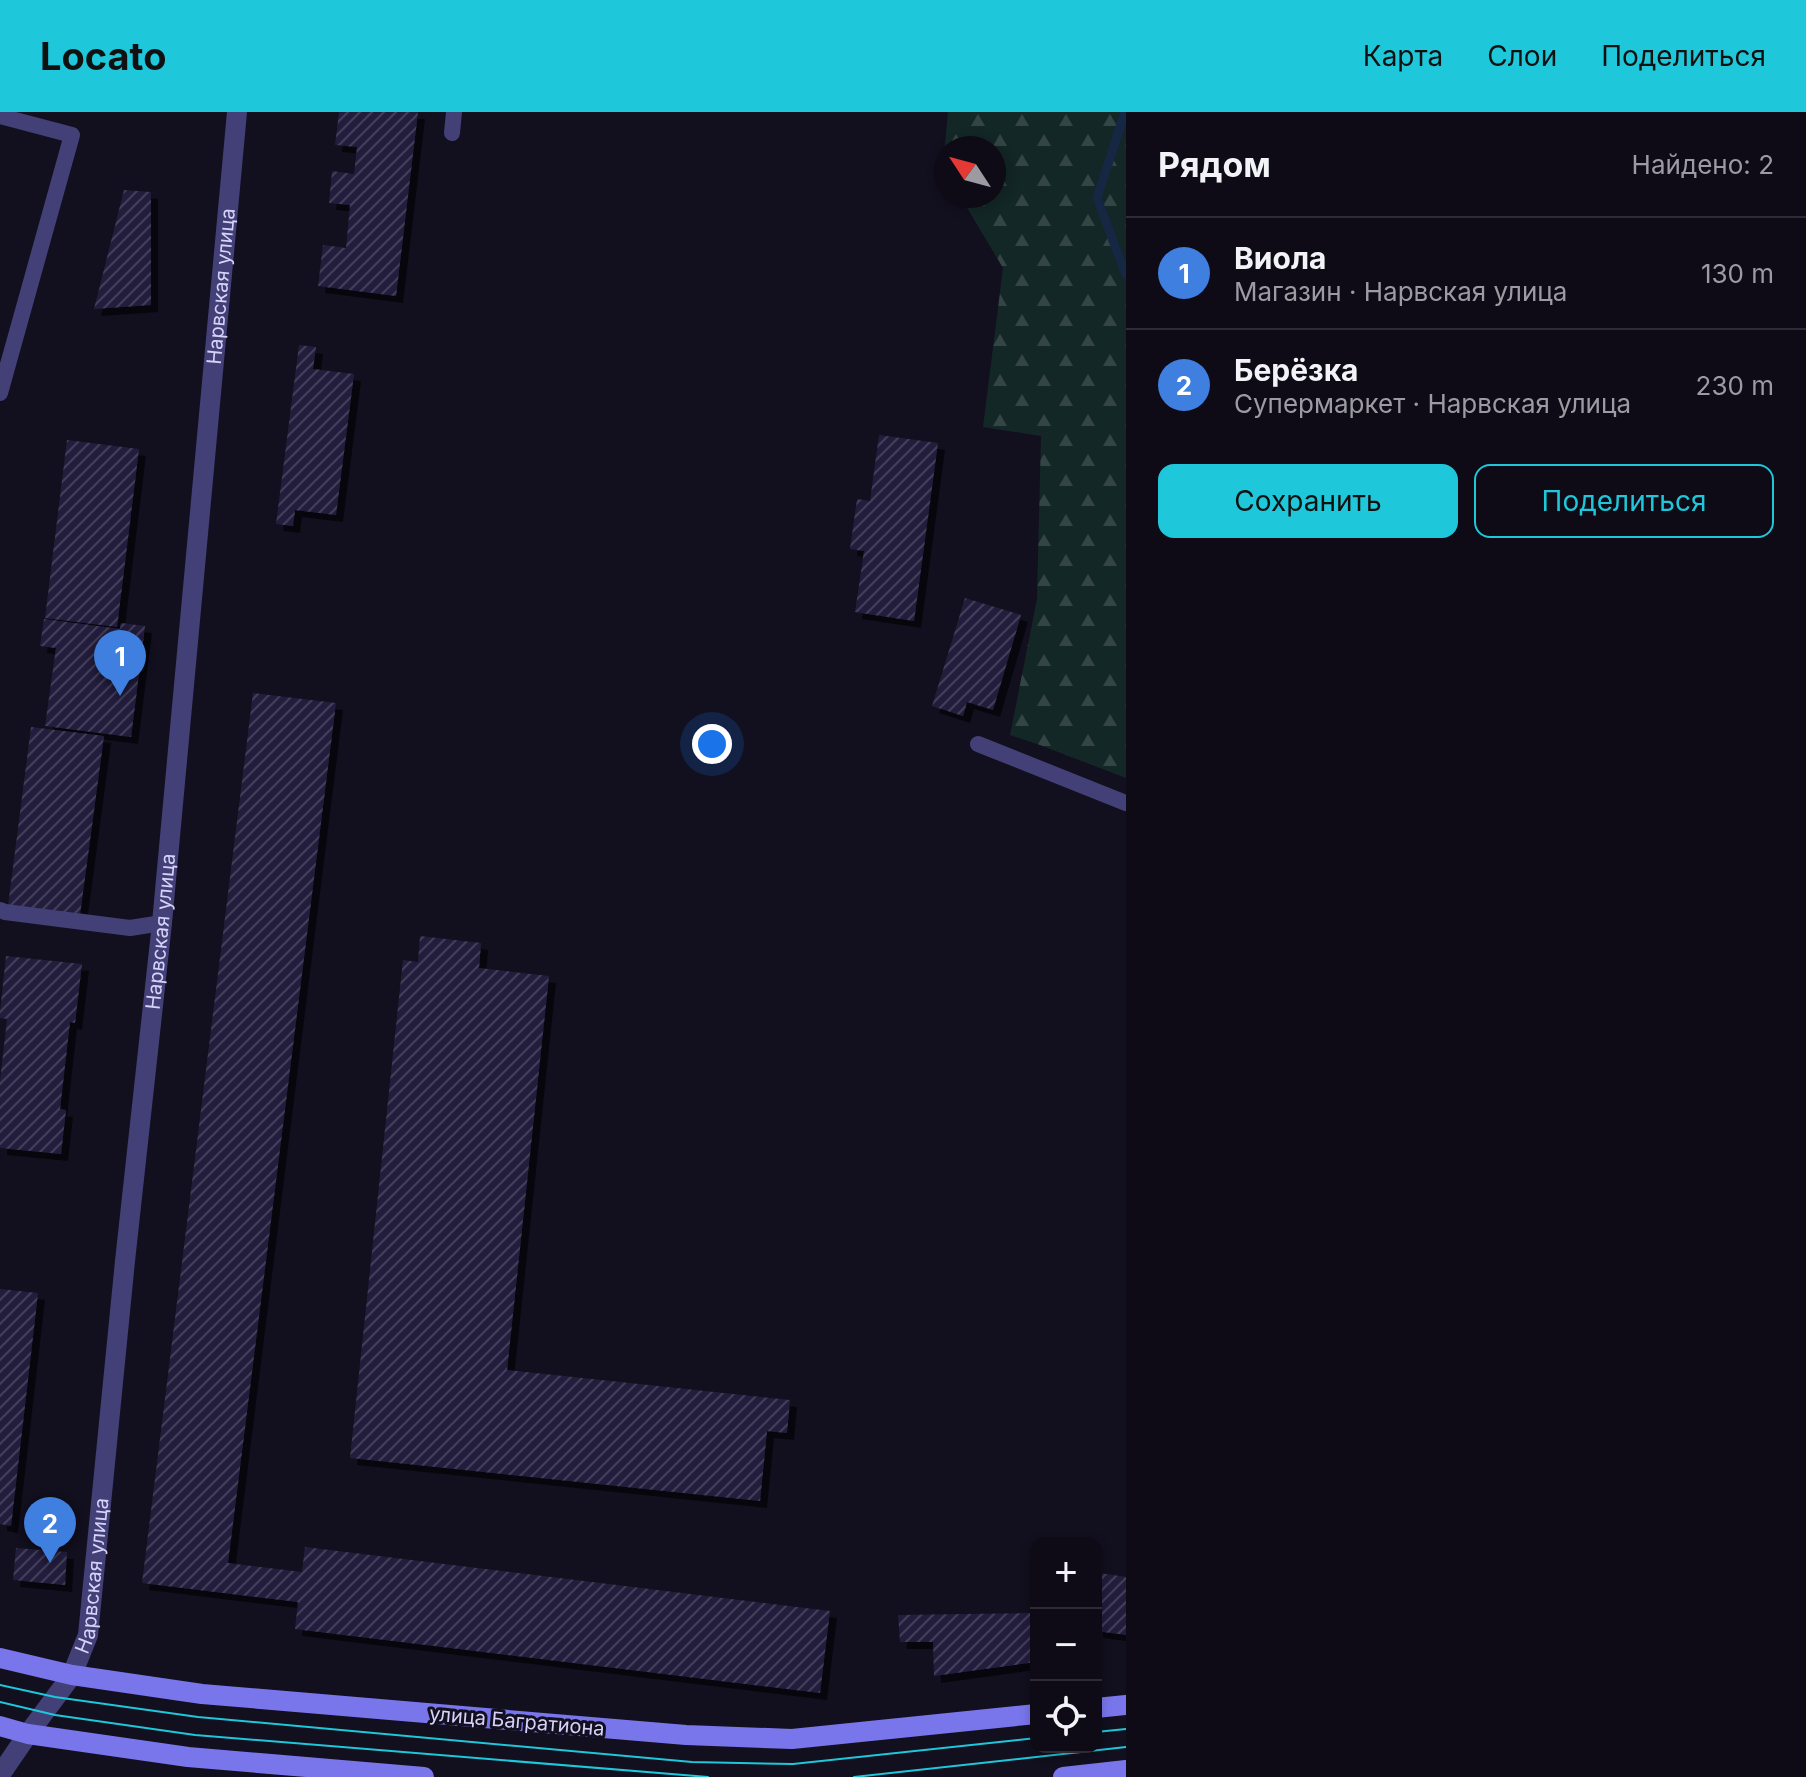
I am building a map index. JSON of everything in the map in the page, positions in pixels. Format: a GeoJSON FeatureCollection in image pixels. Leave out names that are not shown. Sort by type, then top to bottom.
{"type":"FeatureCollection","features":[{"type":"Feature","properties":{"kind":"main road","name":"улица Багратиона"},"geometry":{"type":"LineString","coordinates":[[0,1658],[72,1675],[202,1694],[686,1735],[792,1739],[1030,1715]]}},
{"type":"Feature","properties":{"kind":"main road"},"geometry":{"type":"LineString","coordinates":[[1102,1707],[1126,1705]]}},
{"type":"Feature","properties":{"kind":"main road"},"geometry":{"type":"LineString","coordinates":[[0,1726],[28,1734],[188,1757],[318,1772],[424,1777]]}},
{"type":"Feature","properties":{"kind":"main road"},"geometry":{"type":"LineString","coordinates":[[1063,1777],[1126,1770]]}},
{"type":"Feature","properties":{"kind":"street","name":"Нарвская улица"},"geometry":{"type":"LineString","coordinates":[[0,1775],[72,1675],[88,1635],[162,923],[237,112]]}},
{"type":"Feature","properties":{"kind":"lane"},"geometry":{"type":"LineString","coordinates":[[452,133],[454,112]]}},
{"type":"Feature","properties":{"kind":"lane"},"geometry":{"type":"LineString","coordinates":[[0,116],[72,135],[0,393]]}},
{"type":"Feature","properties":{"kind":"lane"},"geometry":{"type":"LineString","coordinates":[[978,744],[1126,803]]}},
{"type":"Feature","properties":{"kind":"lane"},"geometry":{"type":"LineString","coordinates":[[0,910],[130,928],[162,923]]}},
{"type":"Feature","properties":{"kind":"green space"},"geometry":{"type":"Polygon","coordinates":[[[948,112],[1126,112],[1126,778],[1010,735],[1037,599],[1041,436],[983,427],[1003,268],[967,208],[1006,208],[1006,136],[946,136],[948,112]]]}},
{"type":"Feature","properties":{"kind":"building"},"geometry":{"type":"Polygon","coordinates":[[[339,112],[418,112],[396,296],[318,286],[323,245],[346,248],[350,205],[329,203],[332,171],[354,174],[357,147],[335,145],[339,112]]]}},
{"type":"Feature","properties":{"kind":"building"},"geometry":{"type":"Polygon","coordinates":[[[124,190],[151,192],[151,305],[94,309],[124,190]]]}},
{"type":"Feature","properties":{"kind":"building"},"geometry":{"type":"Polygon","coordinates":[[[299,345],[316,347],[313,369],[354,374],[336,515],[295,510],[293,526],[276,524],[299,345]]]}},
{"type":"Feature","properties":{"kind":"building"},"geometry":{"type":"Polygon","coordinates":[[[879,435],[938,443],[914,621],[855,612],[864,551],[850,549],[857,499],[870,501],[879,435]]]}},
{"type":"Feature","properties":{"kind":"building"},"geometry":{"type":"Polygon","coordinates":[[[67,440],[139,449],[117,627],[45,618],[67,440]]]}},
{"type":"Feature","properties":{"kind":"building"},"geometry":{"type":"Polygon","coordinates":[[[965,598],[1021,615],[993,710],[967,702],[963,716],[932,706],[965,598]]]}},
{"type":"Feature","properties":{"kind":"building"},"geometry":{"type":"Polygon","coordinates":[[[44,619],[120,629],[121,623],[145,626],[131,737],[45,726],[56,648],[40,646],[44,619]]]}},
{"type":"Feature","properties":{"kind":"building"},"geometry":{"type":"Polygon","coordinates":[[[253,693],[336,703],[228,1563],[302,1572],[305,1547],[830,1611],[820,1693],[295,1629],[298,1602],[142,1583],[253,693]]]}},
{"type":"Feature","properties":{"kind":"building"},"geometry":{"type":"Polygon","coordinates":[[[31,727],[104,736],[80,915],[8,906],[31,727]]]}},
{"type":"Feature","properties":{"kind":"building"},"geometry":{"type":"Polygon","coordinates":[[[420,936],[481,943],[479,968],[549,976],[507,1370],[790,1400],[787,1433],[767,1431],[760,1501],[350,1458],[403,960],[418,962],[420,936]]]}},
{"type":"Feature","properties":{"kind":"building"},"geometry":{"type":"Polygon","coordinates":[[[6,956],[82,964],[75,1023],[70,1022],[60,1109],[66,1110],[61,1154],[0,1148],[0,1081],[7,1019],[0,1018],[0,1012],[6,956]]]}},
{"type":"Feature","properties":{"kind":"building"},"geometry":{"type":"Polygon","coordinates":[[[0,1289],[38,1293],[11,1526],[0,1524],[0,1289]]]}},
{"type":"Feature","properties":{"kind":"building"},"geometry":{"type":"Polygon","coordinates":[[[16,1548],[67,1552],[65,1585],[13,1580],[16,1548]]]}},
{"type":"Feature","properties":{"kind":"building"},"geometry":{"type":"Polygon","coordinates":[[[1102,1573],[1126,1577],[1126,1635],[1102,1632],[1102,1573]]]}},
{"type":"Feature","properties":{"kind":"building"},"geometry":{"type":"Polygon","coordinates":[[[1030,1613],[1030,1663],[934,1676],[933,1642],[900,1642],[898,1615],[1030,1613]]]}},
{"type":"Feature","properties":{"kind":"waterway"},"geometry":{"type":"LineString","coordinates":[[1125,112],[1097,198],[1126,275]]}},
{"type":"Feature","properties":{"kind":"tram line"},"geometry":{"type":"LineString","coordinates":[[0,1685],[55,1697],[198,1717],[692,1762],[793,1764],[1030,1739]]}},
{"type":"Feature","properties":{"kind":"tram line"},"geometry":{"type":"LineString","coordinates":[[0,1702],[55,1715],[195,1735],[708,1777]]}},
{"type":"Feature","properties":{"kind":"tram line"},"geometry":{"type":"LineString","coordinates":[[1102,1731],[1126,1729]]}},
{"type":"Feature","properties":{"kind":"tram line"},"geometry":{"type":"LineString","coordinates":[[854,1777],[1126,1747]]}},
{"type":"Feature","properties":{"kind":"place","name":"Виола"},"geometry":{"type":"Point","coordinates":[120,696]}},
{"type":"Feature","properties":{"kind":"place","name":"Берёзка"},"geometry":{"type":"Point","coordinates":[50,1563]}}]}
